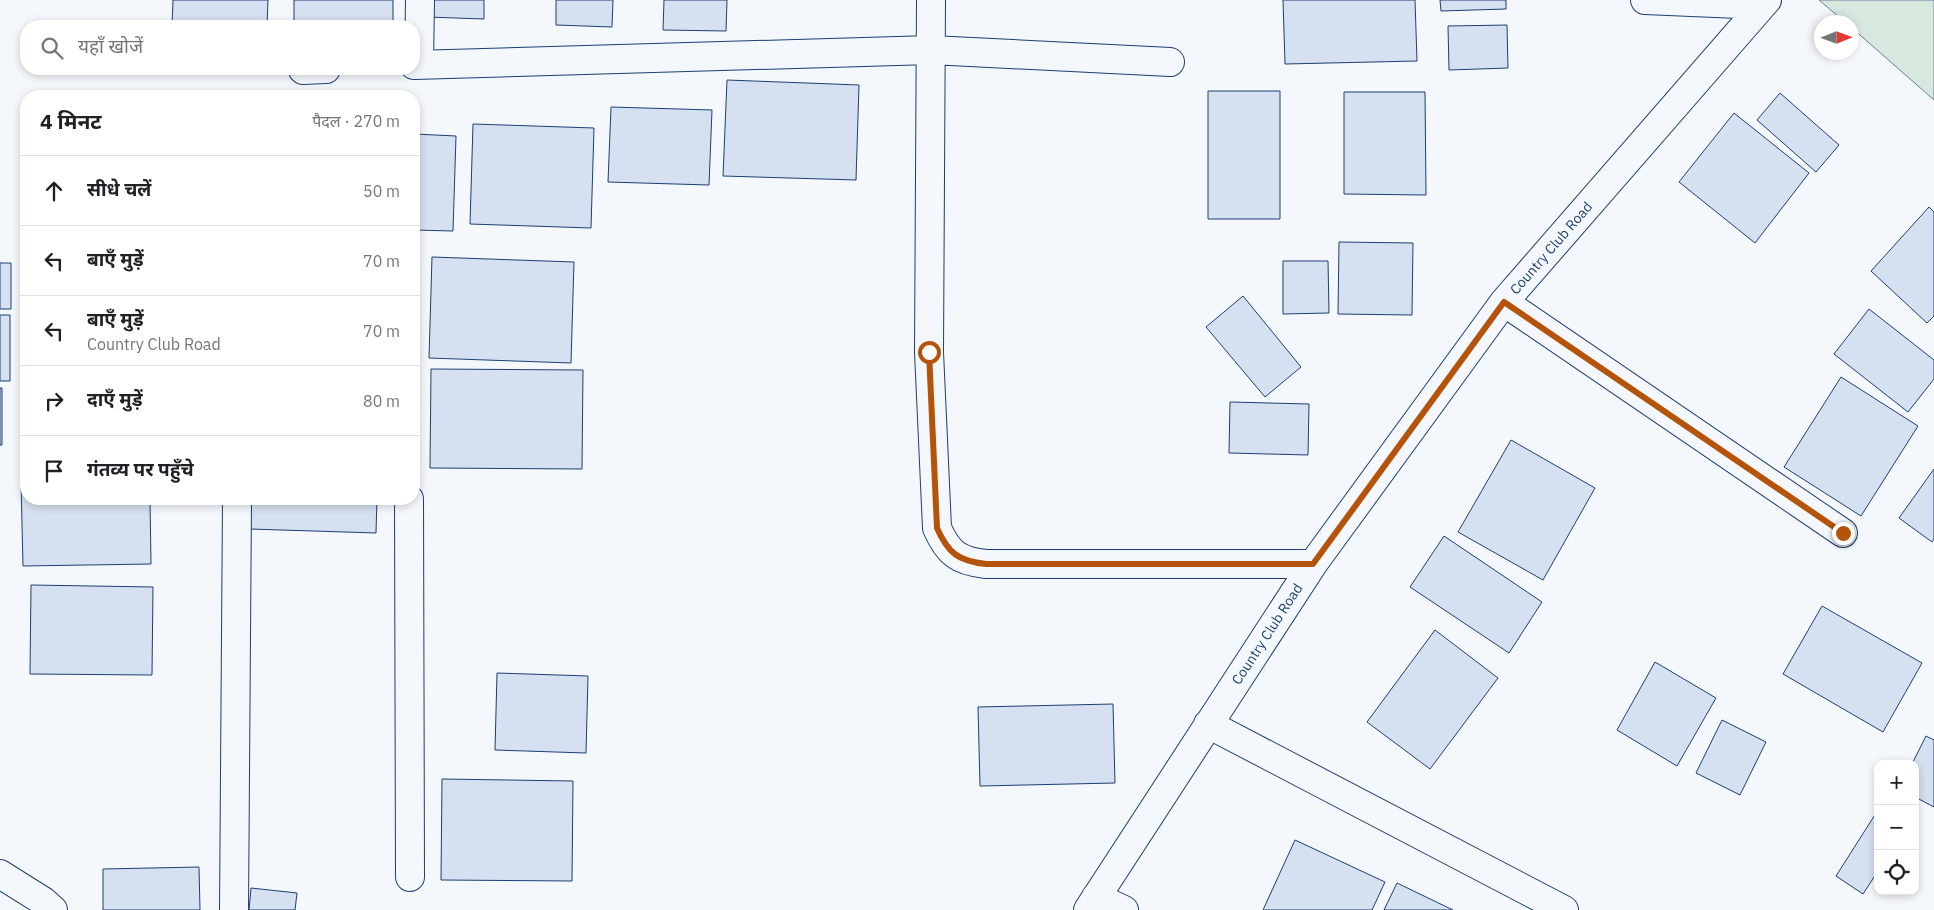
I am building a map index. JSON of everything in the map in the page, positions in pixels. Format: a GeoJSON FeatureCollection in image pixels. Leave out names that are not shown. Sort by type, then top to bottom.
{"type":"FeatureCollection","features":[{"type":"Feature","properties":{"kind":"street"},"geometry":{"type":"LineString","coordinates":[[419,20],[420,0]]}},
{"type":"Feature","properties":{"kind":"street"},"geometry":{"type":"LineString","coordinates":[[931,0],[929,352],[937,528],[944,543],[955,555],[970,562],[986,564],[1313,564]]}},
{"type":"Feature","properties":{"kind":"street"},"geometry":{"type":"LineString","coordinates":[[1645,0],[1765,2]]}},
{"type":"Feature","properties":{"kind":"street","name":"Country Club Road"},"geometry":{"type":"LineString","coordinates":[[1092,903],[1313,564],[1504,302],[1765,2]]}},
{"type":"Feature","properties":{"kind":"street"},"geometry":{"type":"LineString","coordinates":[[420,65],[931,50],[1170,62]]}},
{"type":"Feature","properties":{"kind":"street"},"geometry":{"type":"LineString","coordinates":[[1504,302],[1843,533]]}},
{"type":"Feature","properties":{"kind":"street"},"geometry":{"type":"LineString","coordinates":[[234,910],[237,505]]}},
{"type":"Feature","properties":{"kind":"street"},"geometry":{"type":"LineString","coordinates":[[409,505],[410,877]]}},
{"type":"Feature","properties":{"kind":"street"},"geometry":{"type":"LineString","coordinates":[[1208,724],[1564,910]]}},
{"type":"Feature","properties":{"kind":"street"},"geometry":{"type":"LineString","coordinates":[[0,874],[43,901],[53,910]]}},
{"type":"Feature","properties":{"kind":"street"},"geometry":{"type":"LineString","coordinates":[[1092,903],[1124,910]]}},
{"type":"Feature","properties":{"kind":"shaded area"},"geometry":{"type":"Polygon","coordinates":[[[1819,0],[1934,0],[1934,100],[1859,34],[1859,15],[1837,15],[1819,0]]]}},
{"type":"Feature","properties":{"kind":"building"},"geometry":{"type":"Polygon","coordinates":[[[173,0],[268,0],[267,20],[172,20],[173,0]]]}},
{"type":"Feature","properties":{"kind":"building"},"geometry":{"type":"Polygon","coordinates":[[[294,0],[393,0],[393,20],[294,20],[294,0]]]}},
{"type":"Feature","properties":{"kind":"building"},"geometry":{"type":"Polygon","coordinates":[[[428,0],[484,0],[484,19],[427,17],[428,0]]]}},
{"type":"Feature","properties":{"kind":"building"},"geometry":{"type":"Polygon","coordinates":[[[556,0],[613,0],[612,27],[556,25],[556,0]]]}},
{"type":"Feature","properties":{"kind":"building"},"geometry":{"type":"Polygon","coordinates":[[[664,0],[727,0],[726,31],[663,30],[664,0]]]}},
{"type":"Feature","properties":{"kind":"building"},"geometry":{"type":"Polygon","coordinates":[[[1283,0],[1415,0],[1417,61],[1285,64],[1283,0]]]}},
{"type":"Feature","properties":{"kind":"building"},"geometry":{"type":"Polygon","coordinates":[[[1440,0],[1506,0],[1506,9],[1441,11],[1440,0]]]}},
{"type":"Feature","properties":{"kind":"building"},"geometry":{"type":"Polygon","coordinates":[[[1507,25],[1508,68],[1449,70],[1448,26],[1507,25]]]}},
{"type":"Feature","properties":{"kind":"building"},"geometry":{"type":"Polygon","coordinates":[[[727,80],[859,85],[856,180],[723,176],[727,80]]]}},
{"type":"Feature","properties":{"kind":"building"},"geometry":{"type":"Polygon","coordinates":[[[1208,91],[1280,91],[1280,219],[1208,219],[1208,91]]]}},
{"type":"Feature","properties":{"kind":"building"},"geometry":{"type":"Polygon","coordinates":[[[1344,92],[1425,92],[1426,195],[1344,194],[1344,92]]]}},
{"type":"Feature","properties":{"kind":"building"},"geometry":{"type":"Polygon","coordinates":[[[1780,93],[1839,145],[1816,172],[1757,120],[1780,93]]]}},
{"type":"Feature","properties":{"kind":"building"},"geometry":{"type":"Polygon","coordinates":[[[611,107],[712,110],[709,185],[608,182],[611,107]]]}},
{"type":"Feature","properties":{"kind":"building"},"geometry":{"type":"Polygon","coordinates":[[[1734,113],[1809,173],[1755,243],[1679,182],[1734,113]]]}},
{"type":"Feature","properties":{"kind":"building"},"geometry":{"type":"Polygon","coordinates":[[[473,124],[594,128],[591,228],[470,224],[473,124]]]}},
{"type":"Feature","properties":{"kind":"building"},"geometry":{"type":"Polygon","coordinates":[[[420,134],[456,136],[453,231],[420,230],[420,134]]]}},
{"type":"Feature","properties":{"kind":"building"},"geometry":{"type":"Polygon","coordinates":[[[1929,207],[1934,212],[1934,316],[1927,323],[1871,271],[1929,207]]]}},
{"type":"Feature","properties":{"kind":"building"},"geometry":{"type":"Polygon","coordinates":[[[1339,242],[1413,243],[1412,315],[1338,314],[1339,242]]]}},
{"type":"Feature","properties":{"kind":"building"},"geometry":{"type":"Polygon","coordinates":[[[432,257],[574,262],[571,363],[429,358],[432,257]]]}},
{"type":"Feature","properties":{"kind":"building"},"geometry":{"type":"Polygon","coordinates":[[[1283,261],[1328,261],[1329,313],[1283,314],[1283,261]]]}},
{"type":"Feature","properties":{"kind":"building"},"geometry":{"type":"Polygon","coordinates":[[[0,263],[11,263],[11,309],[0,309],[0,263]]]}},
{"type":"Feature","properties":{"kind":"building"},"geometry":{"type":"Polygon","coordinates":[[[1243,296],[1301,367],[1265,397],[1206,327],[1243,296]]]}},
{"type":"Feature","properties":{"kind":"building"},"geometry":{"type":"Polygon","coordinates":[[[1869,309],[1934,360],[1934,379],[1908,412],[1834,354],[1869,309]]]}},
{"type":"Feature","properties":{"kind":"building"},"geometry":{"type":"Polygon","coordinates":[[[0,315],[10,315],[10,381],[0,381],[0,315]]]}},
{"type":"Feature","properties":{"kind":"building"},"geometry":{"type":"Polygon","coordinates":[[[431,369],[583,370],[582,469],[430,468],[431,369]]]}},
{"type":"Feature","properties":{"kind":"building"},"geometry":{"type":"Polygon","coordinates":[[[1841,377],[1918,426],[1861,516],[1784,467],[1841,377]]]}},
{"type":"Feature","properties":{"kind":"building"},"geometry":{"type":"Polygon","coordinates":[[[0,388],[2,388],[2,445],[0,445],[0,388]]]}},
{"type":"Feature","properties":{"kind":"building"},"geometry":{"type":"Polygon","coordinates":[[[1230,402],[1309,404],[1308,455],[1229,453],[1230,402]]]}},
{"type":"Feature","properties":{"kind":"building"},"geometry":{"type":"Polygon","coordinates":[[[1511,440],[1595,488],[1543,580],[1458,532],[1511,440]]]}},
{"type":"Feature","properties":{"kind":"building"},"geometry":{"type":"Polygon","coordinates":[[[1934,469],[1934,539],[1932,542],[1899,518],[1934,469]]]}},
{"type":"Feature","properties":{"kind":"building"},"geometry":{"type":"Polygon","coordinates":[[[22,505],[150,505],[151,564],[23,566],[22,505]]]}},
{"type":"Feature","properties":{"kind":"building"},"geometry":{"type":"Polygon","coordinates":[[[251,505],[377,505],[376,533],[250,529],[251,505]]]}},
{"type":"Feature","properties":{"kind":"building"},"geometry":{"type":"Polygon","coordinates":[[[1444,536],[1542,602],[1509,653],[1410,587],[1444,536]]]}},
{"type":"Feature","properties":{"kind":"building"},"geometry":{"type":"Polygon","coordinates":[[[31,585],[153,587],[152,675],[30,674],[31,585]]]}},
{"type":"Feature","properties":{"kind":"building"},"geometry":{"type":"Polygon","coordinates":[[[1822,606],[1922,663],[1883,732],[1783,674],[1822,606]]]}},
{"type":"Feature","properties":{"kind":"building"},"geometry":{"type":"Polygon","coordinates":[[[1435,630],[1498,678],[1430,769],[1367,722],[1435,630]]]}},
{"type":"Feature","properties":{"kind":"building"},"geometry":{"type":"Polygon","coordinates":[[[1655,662],[1716,698],[1677,766],[1617,730],[1655,662]]]}},
{"type":"Feature","properties":{"kind":"building"},"geometry":{"type":"Polygon","coordinates":[[[497,673],[588,676],[586,753],[495,750],[497,673]]]}},
{"type":"Feature","properties":{"kind":"building"},"geometry":{"type":"Polygon","coordinates":[[[1113,704],[1115,783],[980,786],[978,707],[1113,704]]]}},
{"type":"Feature","properties":{"kind":"building"},"geometry":{"type":"Polygon","coordinates":[[[1722,720],[1766,742],[1740,795],[1696,773],[1722,720]]]}},
{"type":"Feature","properties":{"kind":"building"},"geometry":{"type":"Polygon","coordinates":[[[1926,736],[1934,740],[1934,807],[1919,799],[1919,760],[1914,760],[1926,736]]]}},
{"type":"Feature","properties":{"kind":"building"},"geometry":{"type":"Polygon","coordinates":[[[442,779],[573,781],[572,881],[441,880],[442,779]]]}},
{"type":"Feature","properties":{"kind":"building"},"geometry":{"type":"Polygon","coordinates":[[[1874,816],[1874,877],[1863,894],[1836,876],[1874,816]]]}},
{"type":"Feature","properties":{"kind":"building"},"geometry":{"type":"Polygon","coordinates":[[[1295,840],[1385,882],[1372,910],[1263,910],[1295,840]]]}},
{"type":"Feature","properties":{"kind":"building"},"geometry":{"type":"Polygon","coordinates":[[[199,867],[200,910],[103,910],[103,869],[199,867]]]}},
{"type":"Feature","properties":{"kind":"building"},"geometry":{"type":"Polygon","coordinates":[[[1397,883],[1453,910],[1384,910],[1397,883]]]}},
{"type":"Feature","properties":{"kind":"building"},"geometry":{"type":"Polygon","coordinates":[[[251,888],[297,893],[295,910],[249,910],[251,888]]]}},
{"type":"Feature","properties":{"kind":"route"},"geometry":{"type":"LineString","coordinates":[[929,352],[937,528],[944,543],[955,555],[970,562],[986,564],[1313,564],[1504,302],[1843,533]]}}]}
